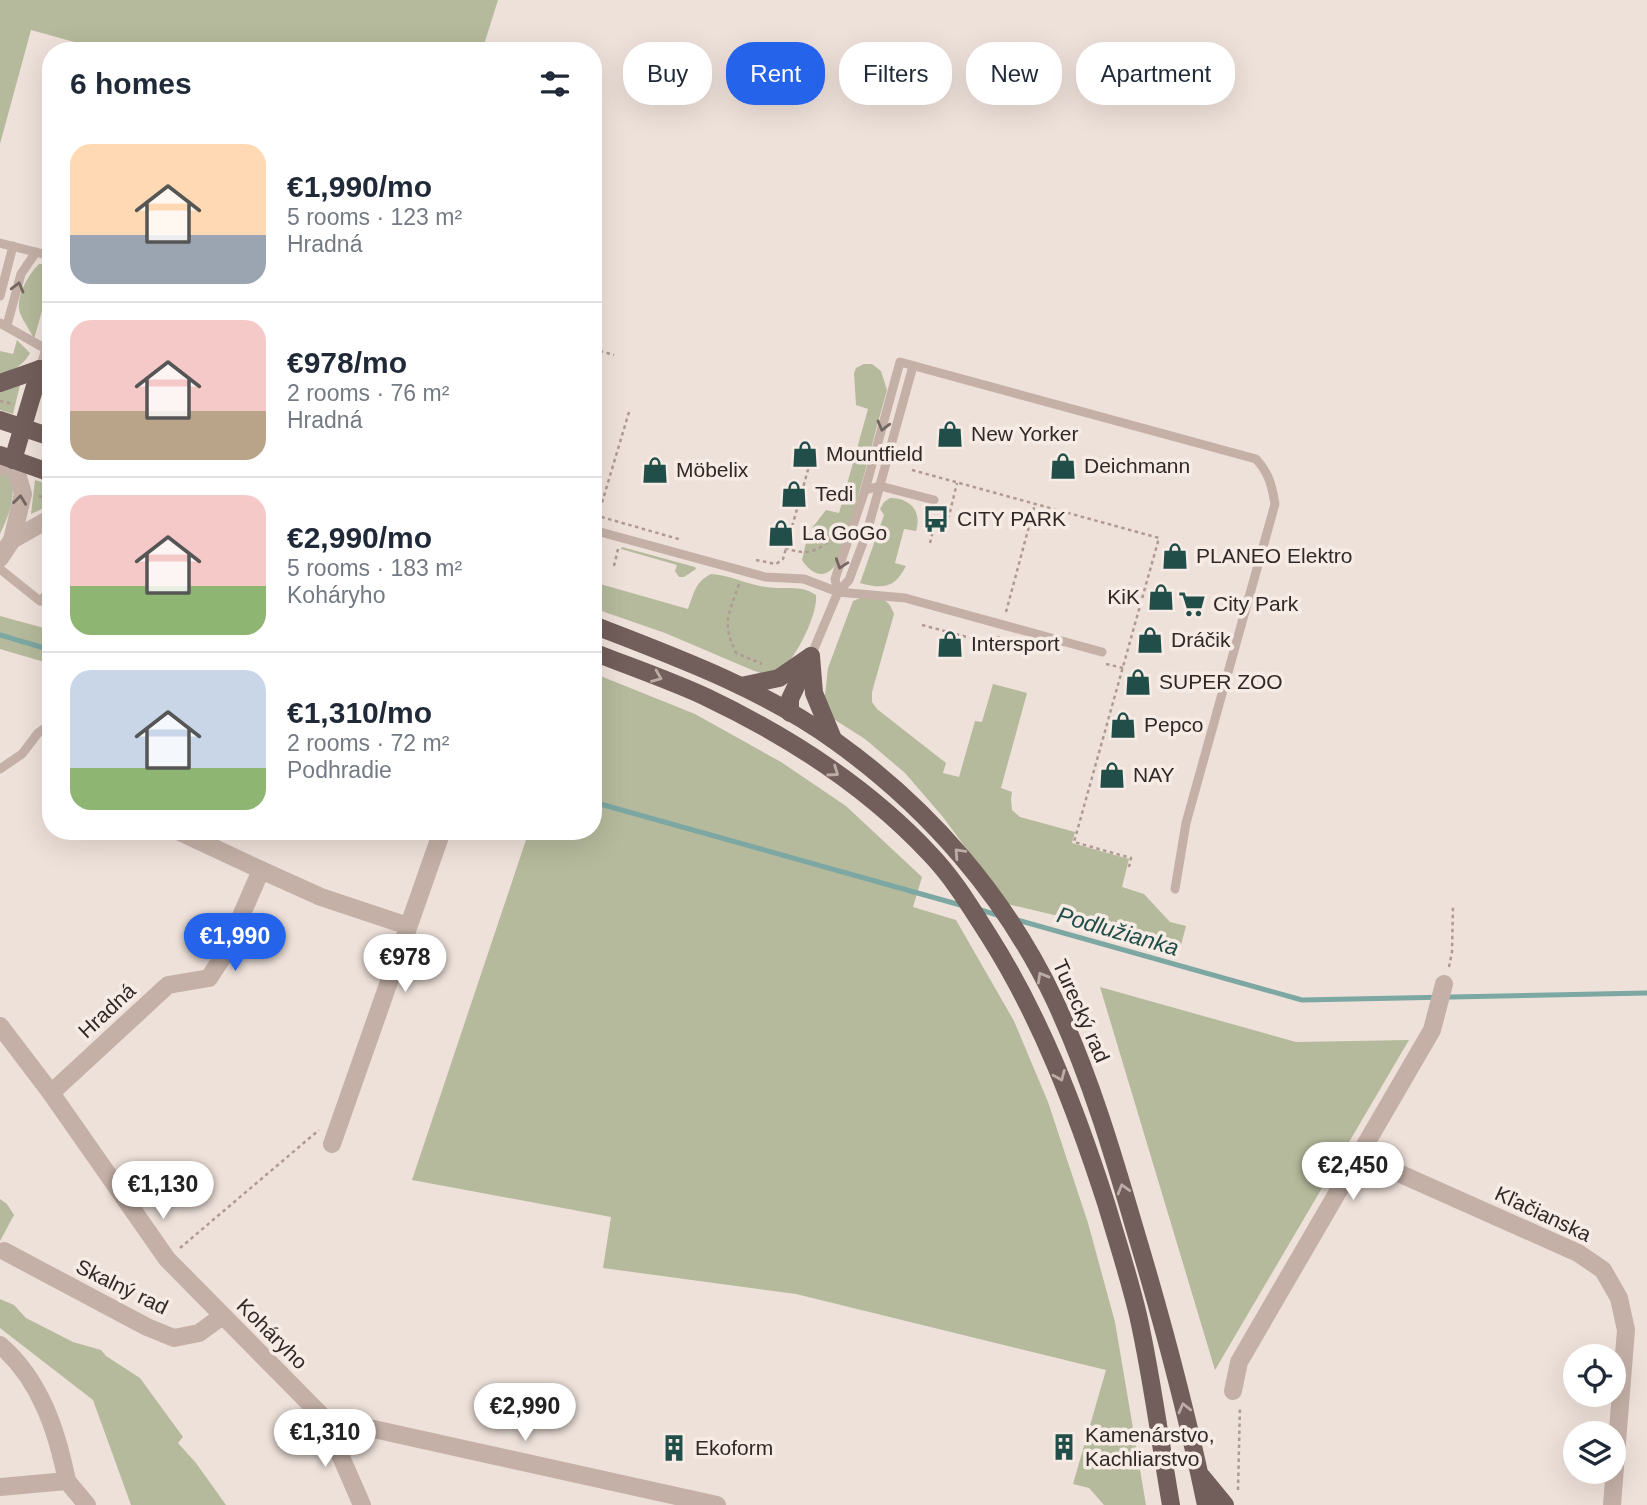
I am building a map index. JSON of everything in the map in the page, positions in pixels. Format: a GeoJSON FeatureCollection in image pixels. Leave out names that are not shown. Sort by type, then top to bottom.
{"type":"FeatureCollection","features":[{"type":"Feature","properties":{"kind":"main road"},"geometry":{"type":"LineString","coordinates":[[0,383],[40,369]]}},
{"type":"Feature","properties":{"kind":"main road"},"geometry":{"type":"LineString","coordinates":[[40,369],[42,374]]}},
{"type":"Feature","properties":{"kind":"main road"},"geometry":{"type":"LineString","coordinates":[[40,369],[24,427],[4,461],[42,471]]}},
{"type":"Feature","properties":{"kind":"main road"},"geometry":{"type":"LineString","coordinates":[[0,419],[42,434]]}},
{"type":"Feature","properties":{"kind":"main road","name":"Turecký rad"},"geometry":{"type":"LineString","coordinates":[[602,629],[741,686],[833,739],[893,786],[974,869],[1018,935],[1055,1001],[1093,1093],[1147,1270],[1206,1505]]}},
{"type":"Feature","properties":{"kind":"main road"},"geometry":{"type":"LineString","coordinates":[[602,656],[706,697],[777,735],[844,779],[931,855],[960,891],[1016,982],[1049,1049],[1096,1172],[1138,1315],[1171,1505]]}},
{"type":"Feature","properties":{"kind":"main road"},"geometry":{"type":"LineString","coordinates":[[741,686],[779,678],[811,656]]}},
{"type":"Feature","properties":{"kind":"main road"},"geometry":{"type":"LineString","coordinates":[[811,656],[814,693],[833,739]]}},
{"type":"Feature","properties":{"kind":"main road"},"geometry":{"type":"LineString","coordinates":[[790,713],[790,699],[811,656]]}},
{"type":"Feature","properties":{"kind":"main road"},"geometry":{"type":"LineString","coordinates":[[777,735],[790,713],[814,693]]}},
{"type":"Feature","properties":{"kind":"main road"},"geometry":{"type":"LineString","coordinates":[[1200,1474],[1226,1505]]}},
{"type":"Feature","properties":{"kind":"street"},"geometry":{"type":"LineString","coordinates":[[0,558],[12,540],[23,494],[4,461]]}},
{"type":"Feature","properties":{"kind":"street"},"geometry":{"type":"LineString","coordinates":[[12,540],[42,523]]}},
{"type":"Feature","properties":{"kind":"street"},"geometry":{"type":"LineString","coordinates":[[197,840],[321,897],[408,926]]}},
{"type":"Feature","properties":{"kind":"street"},"geometry":{"type":"LineString","coordinates":[[332,1144],[439,840]]}},
{"type":"Feature","properties":{"kind":"street","name":"Hradná"},"geometry":{"type":"LineString","coordinates":[[51,1093],[168,985],[209,978],[224,955],[261,870]]}},
{"type":"Feature","properties":{"kind":"street"},"geometry":{"type":"LineString","coordinates":[[1233,1391],[1239,1362],[1432,1030],[1444,984]]}},
{"type":"Feature","properties":{"kind":"street","name":"Koháryho"},"geometry":{"type":"LineString","coordinates":[[0,1026],[51,1093],[167,1259],[221,1317],[324,1418]]}},
{"type":"Feature","properties":{"kind":"street","name":"Kľačianska"},"geometry":{"type":"LineString","coordinates":[[1358,1155],[1578,1253],[1603,1270],[1619,1298],[1626,1330],[1612,1505]]}},
{"type":"Feature","properties":{"kind":"street","name":"Skalný rad"},"geometry":{"type":"LineString","coordinates":[[4,1251],[147,1327],[174,1338],[200,1333],[221,1317]]}},
{"type":"Feature","properties":{"kind":"street"},"geometry":{"type":"LineString","coordinates":[[0,1345],[31,1381],[52,1421],[67,1481],[87,1505]]}},
{"type":"Feature","properties":{"kind":"street"},"geometry":{"type":"LineString","coordinates":[[324,1418],[362,1505]]}},
{"type":"Feature","properties":{"kind":"street"},"geometry":{"type":"LineString","coordinates":[[324,1418],[717,1505]]}},
{"type":"Feature","properties":{"kind":"street"},"geometry":{"type":"LineString","coordinates":[[0,1487],[67,1481]]}},
{"type":"Feature","properties":{"kind":"lane"},"geometry":{"type":"LineString","coordinates":[[0,243],[42,254]]}},
{"type":"Feature","properties":{"kind":"lane"},"geometry":{"type":"LineString","coordinates":[[0,296],[13,246]]}},
{"type":"Feature","properties":{"kind":"lane"},"geometry":{"type":"LineString","coordinates":[[36,252],[22,274],[4,324],[42,347]]}},
{"type":"Feature","properties":{"kind":"lane"},"geometry":{"type":"LineString","coordinates":[[40,369],[42,362]]}},
{"type":"Feature","properties":{"kind":"lane"},"geometry":{"type":"LineString","coordinates":[[838,592],[835,579],[865,490],[900,362],[1256,460],[1264,467],[1272,482],[1275,505],[1186,823],[1175,889]]}},
{"type":"Feature","properties":{"kind":"lane"},"geometry":{"type":"LineString","coordinates":[[811,656],[838,592],[849,580],[880,486],[913,366]]}},
{"type":"Feature","properties":{"kind":"lane"},"geometry":{"type":"LineString","coordinates":[[865,490],[880,486],[934,500]]}},
{"type":"Feature","properties":{"kind":"lane"},"geometry":{"type":"LineString","coordinates":[[602,532],[765,577],[804,579],[838,592],[905,598],[1102,652]]}},
{"type":"Feature","properties":{"kind":"lane"},"geometry":{"type":"LineString","coordinates":[[0,569],[40,601],[42,599]]}},
{"type":"Feature","properties":{"kind":"lane"},"geometry":{"type":"LineString","coordinates":[[0,769],[22,754],[42,730]]}},
{"type":"Feature","properties":{"kind":"path"},"geometry":{"type":"LineString","coordinates":[[602,352],[614,355]]}},
{"type":"Feature","properties":{"kind":"path"},"geometry":{"type":"LineString","coordinates":[[0,401],[16,405]]}},
{"type":"Feature","properties":{"kind":"path"},"geometry":{"type":"LineString","coordinates":[[602,504],[629,412]]}},
{"type":"Feature","properties":{"kind":"path"},"geometry":{"type":"LineString","coordinates":[[930,544],[936,519],[949,516],[957,483]]}},
{"type":"Feature","properties":{"kind":"path"},"geometry":{"type":"LineString","coordinates":[[32,495],[42,498]]}},
{"type":"Feature","properties":{"kind":"path"},"geometry":{"type":"LineString","coordinates":[[922,625],[997,645],[1035,504]]}},
{"type":"Feature","properties":{"kind":"path"},"geometry":{"type":"LineString","coordinates":[[602,517],[692,543]]}},
{"type":"Feature","properties":{"kind":"path"},"geometry":{"type":"LineString","coordinates":[[785,548],[801,554],[822,547],[839,533]]}},
{"type":"Feature","properties":{"kind":"path"},"geometry":{"type":"LineString","coordinates":[[614,566],[620,545]]}},
{"type":"Feature","properties":{"kind":"path"},"geometry":{"type":"LineString","coordinates":[[1444,984],[1452,951],[1453,905]]}},
{"type":"Feature","properties":{"kind":"path"},"geometry":{"type":"LineString","coordinates":[[167,1259],[324,1126]]}},
{"type":"Feature","properties":{"kind":"path"},"geometry":{"type":"LineString","coordinates":[[1233,1391],[1240,1395],[1238,1490]]}},
{"type":"Feature","properties":{"kind":"green space"},"geometry":{"type":"Polygon","coordinates":[[[0,0],[498,0],[485,42],[74,42],[31,30],[0,144],[0,0]]]}},
{"type":"Feature","properties":{"kind":"green space"},"geometry":{"type":"Polygon","coordinates":[[[42,264],[42,311],[34,339],[19,307],[21,293],[31,274],[42,264]]]}},
{"type":"Feature","properties":{"kind":"green space"},"geometry":{"type":"Polygon","coordinates":[[[17,340],[30,353],[21,364],[0,375],[0,351],[13,354],[17,340]]]}},
{"type":"Feature","properties":{"kind":"green space"},"geometry":{"type":"Polygon","coordinates":[[[872,364],[881,371],[887,390],[839,557],[832,569],[820,574],[808,568],[802,560],[807,538],[822,541],[825,531],[812,528],[826,510],[839,513],[868,409],[856,405],[854,373],[856,368],[872,364]]]}},
{"type":"Feature","properties":{"kind":"green space"},"geometry":{"type":"Polygon","coordinates":[[[20,385],[13,414],[0,410],[0,390],[20,385]]]}},
{"type":"Feature","properties":{"kind":"green space"},"geometry":{"type":"Polygon","coordinates":[[[8,472],[13,495],[0,534],[0,474],[8,472]]]}},
{"type":"Feature","properties":{"kind":"green space"},"geometry":{"type":"Polygon","coordinates":[[[35,480],[42,482],[42,509],[31,514],[35,480]]]}},
{"type":"Feature","properties":{"kind":"green space"},"geometry":{"type":"Polygon","coordinates":[[[890,498],[904,500],[916,512],[916,531],[904,529],[895,563],[906,566],[897,579],[887,585],[860,583],[884,515],[880,509],[890,498]]]}},
{"type":"Feature","properties":{"kind":"green space"},"geometry":{"type":"Polygon","coordinates":[[[622,547],[696,569],[684,577],[679,577],[675,571],[677,565],[621,549],[622,547]]]}},
{"type":"Feature","properties":{"kind":"green space"},"geometry":{"type":"Polygon","coordinates":[[[711,574],[725,576],[759,586],[792,588],[816,595],[816,603],[805,635],[781,671],[763,674],[665,633],[602,611],[602,585],[688,609],[698,584],[711,574]]]}},
{"type":"Feature","properties":{"kind":"green space"},"geometry":{"type":"Polygon","coordinates":[[[863,597],[886,601],[894,614],[872,692],[872,702],[877,709],[946,763],[943,773],[959,777],[975,721],[982,722],[993,684],[1027,693],[1001,788],[1012,792],[1012,810],[1020,817],[1075,832],[1072,843],[1129,859],[1122,887],[1144,894],[1170,922],[1186,926],[1181,945],[1007,904],[943,817],[905,773],[865,739],[832,718],[821,695],[825,695],[828,668],[853,601],[863,597]]]}},
{"type":"Feature","properties":{"kind":"green space"},"geometry":{"type":"Polygon","coordinates":[[[0,616],[42,628],[42,661],[0,649],[0,616]]]}},
{"type":"Feature","properties":{"kind":"green space"},"geometry":{"type":"Polygon","coordinates":[[[602,677],[695,714],[781,762],[846,806],[922,877],[913,907],[956,920],[1014,1021],[1048,1102],[1088,1223],[1115,1322],[1146,1505],[1104,1505],[1089,1488],[1073,1484],[1106,1370],[796,1294],[603,1268],[611,1217],[412,1180],[526,840],[602,840],[602,677]]]}},
{"type":"Feature","properties":{"kind":"green space"},"geometry":{"type":"Polygon","coordinates":[[[1100,987],[1296,1042],[1409,1040],[1215,1370],[1100,987]]]}},
{"type":"Feature","properties":{"kind":"green space"},"geometry":{"type":"Polygon","coordinates":[[[0,1199],[14,1215],[0,1241],[0,1199]]]}},
{"type":"Feature","properties":{"kind":"green space"},"geometry":{"type":"Polygon","coordinates":[[[0,1299],[14,1305],[26,1318],[73,1342],[101,1350],[140,1378],[183,1437],[178,1443],[226,1505],[131,1505],[93,1400],[0,1328],[0,1299]]]}},
{"type":"Feature","properties":{"kind":"waterway","name":"Podlužianka"},"geometry":{"type":"LineString","coordinates":[[0,635],[42,647]]}},
{"type":"Feature","properties":{"kind":"waterway","name":"Podlužianka"},"geometry":{"type":"LineString","coordinates":[[602,805],[964,906]]}},
{"type":"Feature","properties":{"kind":"waterway","name":"Podlužianka"},"geometry":{"type":"LineString","coordinates":[[977,909],[1001,916]]}},
{"type":"Feature","properties":{"kind":"waterway","name":"Podlužianka"},"geometry":{"type":"LineString","coordinates":[[1014,919],[1302,1000],[1647,993]]}},
{"type":"Feature","properties":{"kind":"place","name":"New Yorker"},"geometry":{"type":"Point","coordinates":[950,434]}},
{"type":"Feature","properties":{"kind":"place","name":"Mountfield"},"geometry":{"type":"Point","coordinates":[805,454]}},
{"type":"Feature","properties":{"kind":"place","name":"Deichmann"},"geometry":{"type":"Point","coordinates":[1063,466]}},
{"type":"Feature","properties":{"kind":"place","name":"Möbelix"},"geometry":{"type":"Point","coordinates":[655,470]}},
{"type":"Feature","properties":{"kind":"place","name":"Tedi"},"geometry":{"type":"Point","coordinates":[794,494]}},
{"type":"Feature","properties":{"kind":"place","name":"CITY PARK"},"geometry":{"type":"Point","coordinates":[936,519]}},
{"type":"Feature","properties":{"kind":"place","name":"La GoGo"},"geometry":{"type":"Point","coordinates":[781,533]}},
{"type":"Feature","properties":{"kind":"place","name":"PLANEO Elektro"},"geometry":{"type":"Point","coordinates":[1175,556]}},
{"type":"Feature","properties":{"kind":"place","name":"KiK"},"geometry":{"type":"Point","coordinates":[1161,597]}},
{"type":"Feature","properties":{"kind":"place","name":"City Park"},"geometry":{"type":"Point","coordinates":[1192,604]}},
{"type":"Feature","properties":{"kind":"place","name":"Dráčik"},"geometry":{"type":"Point","coordinates":[1150,640]}},
{"type":"Feature","properties":{"kind":"place","name":"Intersport"},"geometry":{"type":"Point","coordinates":[950,644]}},
{"type":"Feature","properties":{"kind":"place","name":"SUPER ZOO"},"geometry":{"type":"Point","coordinates":[1138,682]}},
{"type":"Feature","properties":{"kind":"place","name":"Pepco"},"geometry":{"type":"Point","coordinates":[1123,725]}},
{"type":"Feature","properties":{"kind":"place","name":"NAY"},"geometry":{"type":"Point","coordinates":[1112,775]}},
{"type":"Feature","properties":{"kind":"place","name":"Kamenárstvo, Kachliarstvo"},"geometry":{"type":"Point","coordinates":[1064,1447]}},
{"type":"Feature","properties":{"kind":"place","name":"Ekoform"},"geometry":{"type":"Point","coordinates":[674,1448]}}]}
